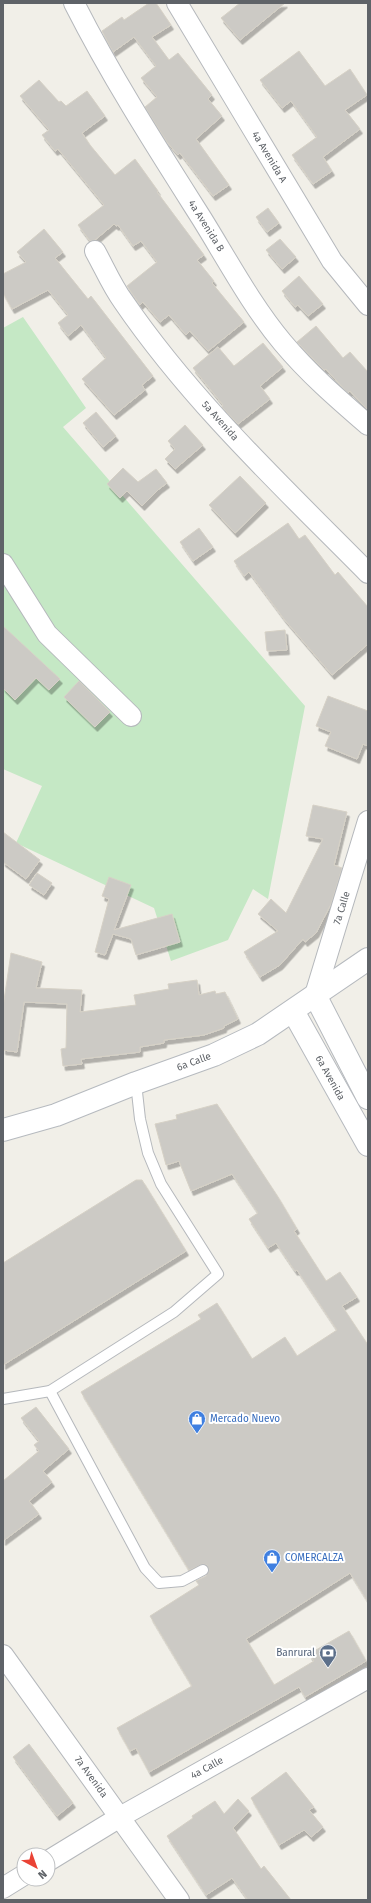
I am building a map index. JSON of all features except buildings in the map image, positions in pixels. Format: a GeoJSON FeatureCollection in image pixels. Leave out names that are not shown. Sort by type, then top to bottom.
{"type":"FeatureCollection","features":[{"type":"Feature","properties":{"kind":"main road","name":"6a Calle"},"geometry":{"type":"LineString","coordinates":[[3,1130],[56,1115],[136,1083],[214,1055],[258,1034],[368,959]]}},
{"type":"Feature","properties":{"kind":"main road"},"geometry":{"type":"LineString","coordinates":[[315,996],[368,1098]]}},
{"type":"Feature","properties":{"kind":"main road","name":"6a Avenida"},"geometry":{"type":"LineString","coordinates":[[293,1011],[368,1144]]}},
{"type":"Feature","properties":{"kind":"street","name":"4a Avenida B"},"geometry":{"type":"LineString","coordinates":[[74,3],[96,45],[153,142],[255,305],[283,343],[313,376],[368,425]]}},
{"type":"Feature","properties":{"kind":"street","name":"4a Avenida A"},"geometry":{"type":"LineString","coordinates":[[177,3],[332,261],[368,305]]}},
{"type":"Feature","properties":{"kind":"street","name":"5a Avenida"},"geometry":{"type":"LineString","coordinates":[[95,251],[122,300],[186,383],[221,424],[368,573]]}},
{"type":"Feature","properties":{"kind":"street"},"geometry":{"type":"LineString","coordinates":[[3,564],[47,634],[130,716]]}},
{"type":"Feature","properties":{"kind":"street","name":"7a Calle"},"geometry":{"type":"LineString","coordinates":[[315,996],[368,821]]}},
{"type":"Feature","properties":{"kind":"street","name":"7a Avenida"},"geometry":{"type":"LineString","coordinates":[[3,1655],[179,1900]]}},
{"type":"Feature","properties":{"kind":"street","name":"4a Calle"},"geometry":{"type":"LineString","coordinates":[[56,1856],[120,1817],[368,1678]]}},
{"type":"Feature","properties":{"kind":"street"},"geometry":{"type":"LineString","coordinates":[[3,1888],[16,1880]]}},
{"type":"Feature","properties":{"kind":"lane"},"geometry":{"type":"LineString","coordinates":[[3,1399],[50,1391],[174,1312],[218,1274],[161,1184],[148,1153],[140,1119],[136,1083]]}},
{"type":"Feature","properties":{"kind":"lane"},"geometry":{"type":"LineString","coordinates":[[50,1391],[145,1568],[159,1583],[182,1581],[203,1570]]}},
{"type":"Feature","properties":{"kind":"green space"},"geometry":{"type":"Polygon","coordinates":[[[23,317],[86,408],[63,427],[305,706],[268,899],[253,889],[228,940],[171,961],[154,908],[16,843],[42,786],[3,769],[3,328],[23,317]]]}},
{"type":"Feature","properties":{"kind":"place","name":"Mercado Nuevo"},"geometry":{"type":"Point","coordinates":[197,1434]}},
{"type":"Feature","properties":{"kind":"place","name":"COMERCALZA"},"geometry":{"type":"Point","coordinates":[272,1573]}},
{"type":"Feature","properties":{"kind":"place","name":"Banrural"},"geometry":{"type":"Point","coordinates":[328,1668]}}]}
